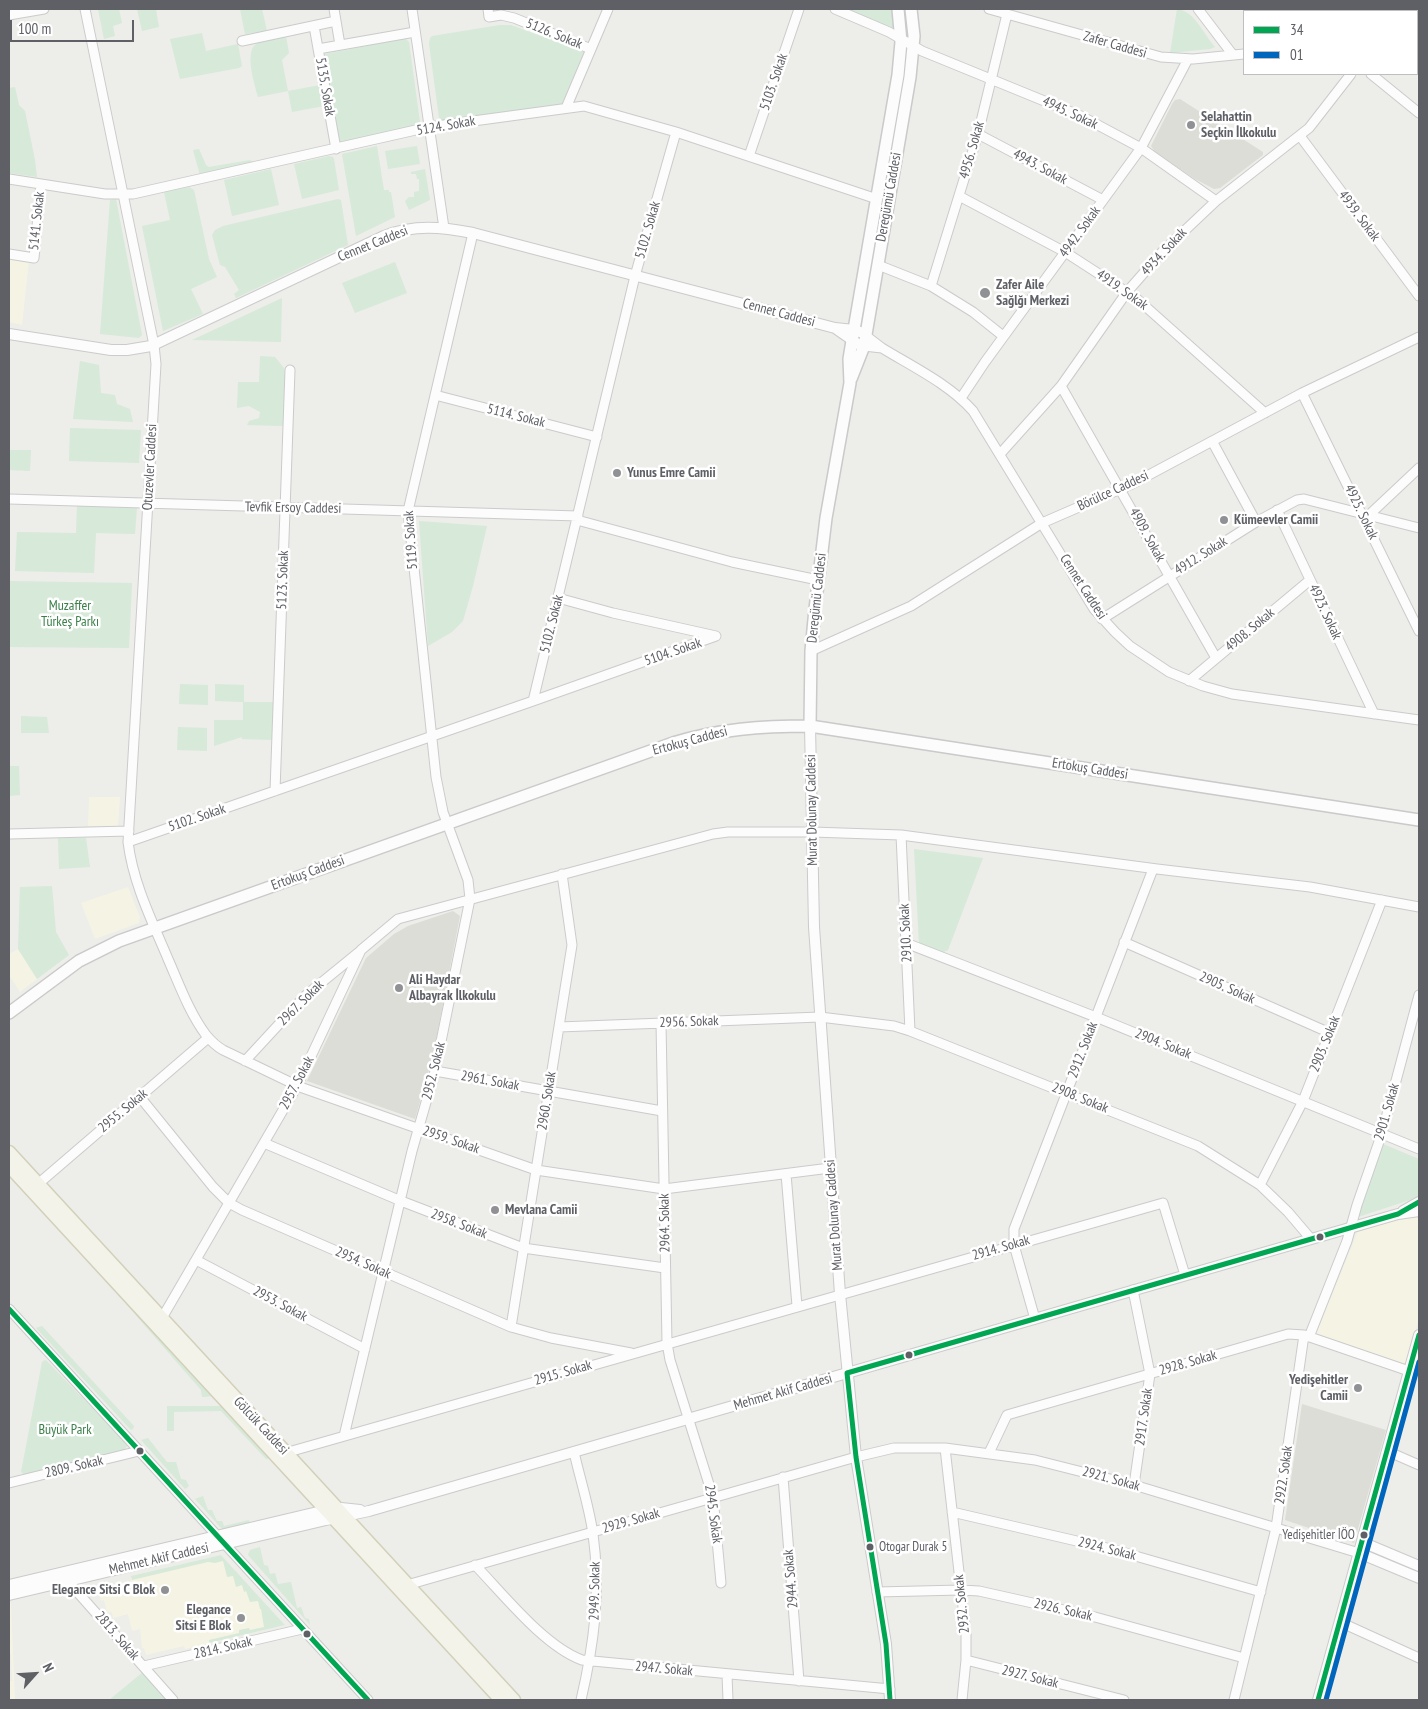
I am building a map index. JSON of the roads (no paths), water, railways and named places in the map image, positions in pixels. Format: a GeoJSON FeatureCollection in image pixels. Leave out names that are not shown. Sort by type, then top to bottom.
{"type":"FeatureCollection","features":[{"type":"Feature","properties":{"kind":"main road","name":"Deregümü Caddesi"},"geometry":{"type":"LineString","coordinates":[[850,383],[849,359],[898,75],[901,38],[898,9]]}},
{"type":"Feature","properties":{"kind":"main road","name":"Deregümü Caddesi"},"geometry":{"type":"LineString","coordinates":[[810,726],[812,651],[826,518],[850,383],[864,340],[910,77],[914,47],[911,9]]}},
{"type":"Feature","properties":{"kind":"main road","name":"Ertokuş Caddesi"},"geometry":{"type":"LineString","coordinates":[[9,1013],[89,954],[119,941],[693,737],[748,727],[810,726],[1419,820]]}},
{"type":"Feature","properties":{"kind":"main road","name":"Gölcük Caddesi"},"geometry":{"type":"LineString","coordinates":[[9,1152],[286,1453],[335,1513],[407,1585],[514,1700]]}},
{"type":"Feature","properties":{"kind":"main road","name":"Gölcük Caddesi"},"geometry":{"type":"LineString","coordinates":[[9,1166],[335,1513],[501,1700]]}},
{"type":"Feature","properties":{"kind":"street"},"geometry":{"type":"LineString","coordinates":[[10,13],[44,9]]}},
{"type":"Feature","properties":{"kind":"street","name":"Otuzevler Caddesi"},"geometry":{"type":"LineString","coordinates":[[85,9],[154,345],[156,376],[128,842],[134,873],[155,928]]}},
{"type":"Feature","properties":{"kind":"street"},"geometry":{"type":"LineString","coordinates":[[334,9],[340,45]]}},
{"type":"Feature","properties":{"kind":"street"},"geometry":{"type":"LineString","coordinates":[[412,9],[444,228]]}},
{"type":"Feature","properties":{"kind":"street"},"geometry":{"type":"LineString","coordinates":[[566,108],[608,9]]}},
{"type":"Feature","properties":{"kind":"street","name":"5103. Sokak"},"geometry":{"type":"LineString","coordinates":[[749,156],[799,9]]}},
{"type":"Feature","properties":{"kind":"street","name":"4945. Sokak"},"geometry":{"type":"LineString","coordinates":[[836,9],[901,38],[914,47],[1081,116],[1141,148],[1216,201]]}},
{"type":"Feature","properties":{"kind":"street","name":"Zafer Caddesi"},"geometry":{"type":"LineString","coordinates":[[989,9],[1155,56],[1188,59],[1243,54]]}},
{"type":"Feature","properties":{"kind":"street"},"geometry":{"type":"LineString","coordinates":[[1198,9],[1233,55]]}},
{"type":"Feature","properties":{"kind":"street","name":"5126. Sokak"},"geometry":{"type":"LineString","coordinates":[[488,13],[508,16],[591,49]]}},
{"type":"Feature","properties":{"kind":"street","name":"4956. Sokak"},"geometry":{"type":"LineString","coordinates":[[931,286],[978,134],[1007,14]]}},
{"type":"Feature","properties":{"kind":"street"},"geometry":{"type":"LineString","coordinates":[[242,41],[336,21]]}},
{"type":"Feature","properties":{"kind":"street","name":"5135. Sokak"},"geometry":{"type":"LineString","coordinates":[[314,26],[336,148]]}},
{"type":"Feature","properties":{"kind":"street"},"geometry":{"type":"LineString","coordinates":[[318,49],[415,32]]}},
{"type":"Feature","properties":{"kind":"street","name":"4942. Sokak"},"geometry":{"type":"LineString","coordinates":[[961,398],[1141,148],[1188,59]]}},
{"type":"Feature","properties":{"kind":"street","name":"4934. Sokak"},"geometry":{"type":"LineString","coordinates":[[1000,454],[1061,386],[1127,292],[1169,244],[1216,201],[1300,136],[1317,119],[1350,75]]}},
{"type":"Feature","properties":{"kind":"street"},"geometry":{"type":"LineString","coordinates":[[1372,75],[1419,113]]}},
{"type":"Feature","properties":{"kind":"street","name":"5124. Sokak"},"geometry":{"type":"LineString","coordinates":[[9,179],[105,194],[138,194],[429,127],[589,106],[676,132],[877,199]]}},
{"type":"Feature","properties":{"kind":"street","name":"5102. Sokak"},"geometry":{"type":"LineString","coordinates":[[128,842],[533,701],[635,276],[676,132]]}},
{"type":"Feature","properties":{"kind":"street","name":"4943. Sokak"},"geometry":{"type":"LineString","coordinates":[[978,134],[1103,200]]}},
{"type":"Feature","properties":{"kind":"street","name":"4939. Sokak"},"geometry":{"type":"LineString","coordinates":[[1300,136],[1419,296]]}},
{"type":"Feature","properties":{"kind":"street","name":"5141. Sokak"},"geometry":{"type":"LineString","coordinates":[[9,254],[34,258],[41,184]]}},
{"type":"Feature","properties":{"kind":"street","name":"4919. Sokak"},"geometry":{"type":"LineString","coordinates":[[959,196],[1065,252],[1127,292],[1146,306],[1265,413]]}},
{"type":"Feature","properties":{"kind":"street","name":"Cennet Caddesi"},"geometry":{"type":"LineString","coordinates":[[9,334],[111,350],[133,350],[154,345],[390,234],[415,227],[444,228],[474,233],[835,328],[882,348],[961,398],[973,411],[1086,596],[1102,619],[1130,646],[1169,672],[1189,681],[1232,694],[1419,720]]}},
{"type":"Feature","properties":{"kind":"street","name":"5119. Sokak"},"geometry":{"type":"LineString","coordinates":[[447,823],[438,789],[408,511],[474,233]]}},
{"type":"Feature","properties":{"kind":"street"},"geometry":{"type":"LineString","coordinates":[[878,265],[931,286],[973,312],[1004,336]]}},
{"type":"Feature","properties":{"kind":"street","name":"Börülce Caddesi"},"geometry":{"type":"LineString","coordinates":[[812,651],[911,606],[1042,523],[1121,489],[1302,393],[1419,337]]}},
{"type":"Feature","properties":{"kind":"street","name":"5123. Sokak"},"geometry":{"type":"LineString","coordinates":[[275,791],[290,370]]}},
{"type":"Feature","properties":{"kind":"street","name":"4909. Sokak"},"geometry":{"type":"LineString","coordinates":[[1061,386],[1216,658]]}},
{"type":"Feature","properties":{"kind":"street","name":"4925. Sokak"},"geometry":{"type":"LineString","coordinates":[[1302,393],[1365,514],[1419,631]]}},
{"type":"Feature","properties":{"kind":"street","name":"5114. Sokak"},"geometry":{"type":"LineString","coordinates":[[435,395],[597,437]]}},
{"type":"Feature","properties":{"kind":"street"},"geometry":{"type":"LineString","coordinates":[[1212,441],[1256,522]]}},
{"type":"Feature","properties":{"kind":"street"},"geometry":{"type":"LineString","coordinates":[[1365,514],[1419,468]]}},
{"type":"Feature","properties":{"kind":"street","name":"Tevfik Ersoy Caddesi"},"geometry":{"type":"LineString","coordinates":[[9,499],[577,518],[732,562],[818,580]]}},
{"type":"Feature","properties":{"kind":"street","name":"4912. Sokak"},"geometry":{"type":"LineString","coordinates":[[1102,619],[1256,522],[1294,501],[1304,499],[1419,528]]}},
{"type":"Feature","properties":{"kind":"street","name":"4923. Sokak"},"geometry":{"type":"LineString","coordinates":[[1277,510],[1374,714]]}},
{"type":"Feature","properties":{"kind":"street","name":"4908. Sokak"},"geometry":{"type":"LineString","coordinates":[[1189,681],[1310,580]]}},
{"type":"Feature","properties":{"kind":"street","name":"5104. Sokak"},"geometry":{"type":"LineString","coordinates":[[533,701],[716,636],[613,613],[558,598]]}},
{"type":"Feature","properties":{"kind":"street","name":"Murat Dolunay Caddesi"},"geometry":{"type":"LineString","coordinates":[[810,726],[814,927],[840,1294],[856,1457],[886,1644],[890,1700]]}},
{"type":"Feature","properties":{"kind":"street","name":"2952. Sokak"},"geometry":{"type":"LineString","coordinates":[[344,1436],[401,1201],[435,1071],[470,899],[468,880],[447,823]]}},
{"type":"Feature","properties":{"kind":"street"},"geometry":{"type":"LineString","coordinates":[[9,834],[129,831]]}},
{"type":"Feature","properties":{"kind":"street","name":"2957. Sokak"},"geometry":{"type":"LineString","coordinates":[[162,1318],[297,1086],[361,950],[398,919],[713,834],[728,832],[901,835],[1153,869],[1310,887],[1419,907]]}},
{"type":"Feature","properties":{"kind":"street","name":"2910. Sokak"},"geometry":{"type":"LineString","coordinates":[[901,835],[910,1031]]}},
{"type":"Feature","properties":{"kind":"street","name":"2912. Sokak"},"geometry":{"type":"LineString","coordinates":[[1034,1319],[1014,1245],[1013,1234],[1153,869]]}},
{"type":"Feature","properties":{"kind":"street","name":"2960. Sokak"},"geometry":{"type":"LineString","coordinates":[[511,1327],[572,945],[562,874]]}},
{"type":"Feature","properties":{"kind":"street","name":"2903. Sokak"},"geometry":{"type":"LineString","coordinates":[[1260,1185],[1303,1101],[1382,900]]}},
{"type":"Feature","properties":{"kind":"street","name":"2959. Sokak"},"geometry":{"type":"LineString","coordinates":[[155,928],[178,984],[208,1038],[223,1050],[297,1086],[536,1170],[664,1189],[830,1168]]}},
{"type":"Feature","properties":{"kind":"street","name":"2905. Sokak"},"geometry":{"type":"LineString","coordinates":[[1124,942],[1330,1033]]}},
{"type":"Feature","properties":{"kind":"street","name":"2904. Sokak"},"geometry":{"type":"LineString","coordinates":[[906,943],[1096,1017],[1419,1149]]}},
{"type":"Feature","properties":{"kind":"street","name":"2967. Sokak"},"geometry":{"type":"LineString","coordinates":[[245,1061],[305,996],[361,950]]}},
{"type":"Feature","properties":{"kind":"street","name":"2901. Sokak"},"geometry":{"type":"LineString","coordinates":[[1351,1227],[1382,1133],[1419,995]]}},
{"type":"Feature","properties":{"kind":"street","name":"2956. Sokak"},"geometry":{"type":"LineString","coordinates":[[559,1027],[820,1017]]}},
{"type":"Feature","properties":{"kind":"street","name":"2908. Sokak"},"geometry":{"type":"LineString","coordinates":[[820,1017],[894,1026],[910,1031],[1198,1146],[1260,1185],[1288,1212],[1311,1239]]}},
{"type":"Feature","properties":{"kind":"street","name":"2964. Sokak"},"geometry":{"type":"LineString","coordinates":[[660,1023],[667,1343],[670,1360],[688,1419]]}},
{"type":"Feature","properties":{"kind":"street","name":"2955. Sokak"},"geometry":{"type":"LineString","coordinates":[[38,1184],[208,1038]]}},
{"type":"Feature","properties":{"kind":"street","name":"2961. Sokak"},"geometry":{"type":"LineString","coordinates":[[435,1071],[662,1111]]}},
{"type":"Feature","properties":{"kind":"street","name":"2954. Sokak"},"geometry":{"type":"LineString","coordinates":[[140,1097],[213,1187],[229,1203],[242,1210],[511,1327],[567,1341],[633,1353]]}},
{"type":"Feature","properties":{"kind":"street","name":"2958. Sokak"},"geometry":{"type":"LineString","coordinates":[[264,1143],[401,1201],[523,1248],[665,1268]]}},
{"type":"Feature","properties":{"kind":"street"},"geometry":{"type":"LineString","coordinates":[[786,1174],[796,1306]]}},
{"type":"Feature","properties":{"kind":"street","name":"Mehmet Akif Caddesi"},"geometry":{"type":"LineString","coordinates":[[1398,1214],[1419,1202]]}},
{"type":"Feature","properties":{"kind":"street","name":"2914. Sokak"},"geometry":{"type":"LineString","coordinates":[[840,1294],[1163,1203],[1185,1275]]}},
{"type":"Feature","properties":{"kind":"street","name":"Mehmet Akif Caddesi"},"geometry":{"type":"LineString","coordinates":[[9,1594],[64,1577],[335,1513],[369,1512],[1351,1227],[1398,1214],[1419,1211]]}},
{"type":"Feature","properties":{"kind":"street","name":"2922. Sokak"},"geometry":{"type":"LineString","coordinates":[[1234,1700],[1276,1528],[1307,1336],[1342,1255],[1351,1227]]}},
{"type":"Feature","properties":{"kind":"street","name":"2953. Sokak"},"geometry":{"type":"LineString","coordinates":[[196,1260],[365,1349]]}},
{"type":"Feature","properties":{"kind":"street","name":"2917. Sokak"},"geometry":{"type":"LineString","coordinates":[[1133,1290],[1150,1374],[1134,1485]]}},
{"type":"Feature","properties":{"kind":"street","name":"2915. Sokak"},"geometry":{"type":"LineString","coordinates":[[286,1453],[840,1294]]}},
{"type":"Feature","properties":{"kind":"street"},"geometry":{"type":"LineString","coordinates":[[9,1309],[368,1700]]}},
{"type":"Feature","properties":{"kind":"street","name":"2928. Sokak"},"geometry":{"type":"LineString","coordinates":[[989,1453],[1007,1414],[1288,1334],[1307,1336],[1409,1372]]}},
{"type":"Feature","properties":{"kind":"street"},"geometry":{"type":"LineString","coordinates":[[1318,1700],[1419,1335]]}},
{"type":"Feature","properties":{"kind":"street","name":"2945. Sokak"},"geometry":{"type":"LineString","coordinates":[[688,1419],[713,1497],[721,1583]]}},
{"type":"Feature","properties":{"kind":"street","name":"2921. Sokak"},"geometry":{"type":"LineString","coordinates":[[856,1457],[894,1448],[945,1448],[989,1453],[1061,1466],[1134,1485],[1359,1553]]}},
{"type":"Feature","properties":{"kind":"street","name":"2932. Sokak"},"geometry":{"type":"LineString","coordinates":[[945,1448],[966,1634],[966,1660],[962,1700]]}},
{"type":"Feature","properties":{"kind":"street"},"geometry":{"type":"LineString","coordinates":[[1387,1450],[1419,1465]]}},
{"type":"Feature","properties":{"kind":"street","name":"2809. Sokak"},"geometry":{"type":"LineString","coordinates":[[9,1482],[139,1451]]}},
{"type":"Feature","properties":{"kind":"street","name":"2949. Sokak"},"geometry":{"type":"LineString","coordinates":[[574,1452],[593,1532],[597,1584],[597,1601],[589,1662],[581,1700]]}},
{"type":"Feature","properties":{"kind":"street","name":"2929. Sokak"},"geometry":{"type":"LineString","coordinates":[[407,1585],[856,1457]]}},
{"type":"Feature","properties":{"kind":"street","name":"2944. Sokak"},"geometry":{"type":"LineString","coordinates":[[783,1478],[799,1681]]}},
{"type":"Feature","properties":{"kind":"street","name":"2924. Sokak"},"geometry":{"type":"LineString","coordinates":[[952,1512],[1111,1549],[1261,1592]]}},
{"type":"Feature","properties":{"kind":"street"},"geometry":{"type":"LineString","coordinates":[[1362,1542],[1419,1566]]}},
{"type":"Feature","properties":{"kind":"street"},"geometry":{"type":"LineString","coordinates":[[1359,1553],[1419,1578]]}},
{"type":"Feature","properties":{"kind":"street","name":"2947. Sokak"},"geometry":{"type":"LineString","coordinates":[[476,1565],[552,1643],[575,1658],[589,1662],[890,1689]]}},
{"type":"Feature","properties":{"kind":"street","name":"Mehmet Akif Caddesi"},"geometry":{"type":"LineString","coordinates":[[9,1585],[64,1577]]}},
{"type":"Feature","properties":{"kind":"street","name":"2813. Sokak"},"geometry":{"type":"LineString","coordinates":[[64,1577],[174,1700]]}},
{"type":"Feature","properties":{"kind":"street","name":"2926. Sokak"},"geometry":{"type":"LineString","coordinates":[[877,1592],[961,1590],[994,1594],[1095,1617],[1244,1658]]}},
{"type":"Feature","properties":{"kind":"street"},"geometry":{"type":"LineString","coordinates":[[1340,1622],[1419,1658]]}},
{"type":"Feature","properties":{"kind":"street","name":"2814. Sokak"},"geometry":{"type":"LineString","coordinates":[[144,1666],[302,1629]]}},
{"type":"Feature","properties":{"kind":"street","name":"2927. Sokak"},"geometry":{"type":"LineString","coordinates":[[966,1660],[1124,1700]]}},
{"type":"Feature","properties":{"kind":"street"},"geometry":{"type":"LineString","coordinates":[[727,1674],[728,1700]]}},
{"type":"Feature","properties":{"kind":"place","name":"Selahattin Seçkin İlkokulu"},"geometry":{"type":"Point","coordinates":[1191,125]}},
{"type":"Feature","properties":{"kind":"place","name":"Zafer Aile Sağlğı Merkezi"},"geometry":{"type":"Point","coordinates":[985,293]}},
{"type":"Feature","properties":{"kind":"place","name":"Yunus Emre Camii"},"geometry":{"type":"Point","coordinates":[617,473]}},
{"type":"Feature","properties":{"kind":"place","name":"Kümeevler Camii"},"geometry":{"type":"Point","coordinates":[1224,520]}},
{"type":"Feature","properties":{"kind":"place","name":"Ali Haydar Albayrak İlkokulu"},"geometry":{"type":"Point","coordinates":[399,988]}},
{"type":"Feature","properties":{"kind":"place","name":"Mevlana Camii"},"geometry":{"type":"Point","coordinates":[495,1210]}},
{"type":"Feature","properties":{"kind":"place","name":"Yedişehitler Camii"},"geometry":{"type":"Point","coordinates":[1358,1388]}},
{"type":"Feature","properties":{"kind":"place","name":"Yedişehitler İÖO"},"geometry":{"type":"Point","coordinates":[1364,1535]}},
{"type":"Feature","properties":{"kind":"place","name":"Otogar Durak 5"},"geometry":{"type":"Point","coordinates":[870,1547]}},
{"type":"Feature","properties":{"kind":"place","name":"Elegance Sitsi C Blok"},"geometry":{"type":"Point","coordinates":[165,1590]}},
{"type":"Feature","properties":{"kind":"place","name":"Elegance Sitsi E Blok"},"geometry":{"type":"Point","coordinates":[241,1618]}},
{"type":"Feature","properties":{"kind":"park label","name":"Muzaffer Türkeş Parkı"},"geometry":{"type":"Point","coordinates":[70,614]}},
{"type":"Feature","properties":{"kind":"park label","name":"Büyük Park"},"geometry":{"type":"Point","coordinates":[65,1430]}}]}
